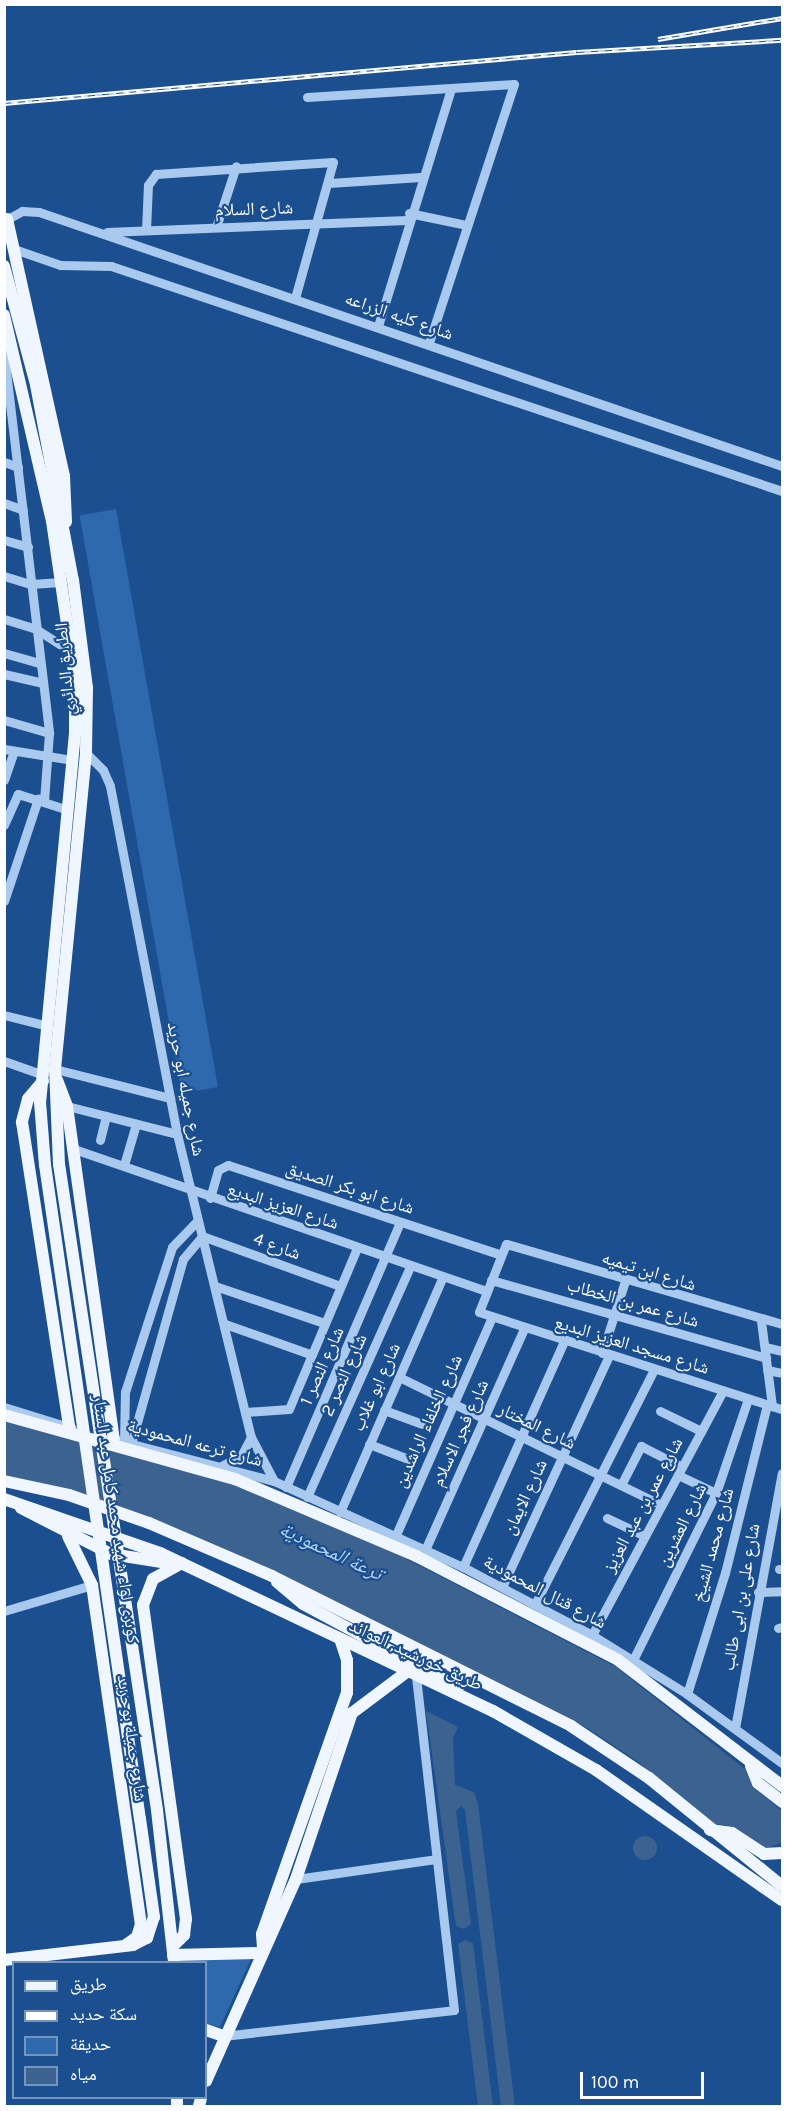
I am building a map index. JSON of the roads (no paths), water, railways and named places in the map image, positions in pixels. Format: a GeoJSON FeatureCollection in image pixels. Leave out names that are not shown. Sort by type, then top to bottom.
{"type":"FeatureCollection","features":[{"type":"Feature","properties":{"kind":"main road"},"geometry":{"type":"LineString","coordinates":[[6,220],[64,476],[64,535]]}},
{"type":"Feature","properties":{"kind":"main road","name":"الطريق الدائري"},"geometry":{"type":"LineString","coordinates":[[4,267],[36,385],[84,656],[86,753],[49,1075]]}},
{"type":"Feature","properties":{"kind":"main road","name":"الطريق الدائري"},"geometry":{"type":"LineString","coordinates":[[4,315],[12,388],[62,582],[72,652],[73,760],[48,1026],[49,1075]]}},
{"type":"Feature","properties":{"kind":"main road"},"geometry":{"type":"LineString","coordinates":[[69,1427],[55,1355],[22,1122],[28,1099],[49,1075],[67,1106],[101,1353],[123,1442]]}},
{"type":"Feature","properties":{"kind":"main road","name":"كوبرى لواء شهيد محمد كامل عبد الستار"},"geometry":{"type":"LineString","coordinates":[[49,1075],[59,1164],[157,1810],[173,1954]]}},
{"type":"Feature","properties":{"kind":"main road","name":"كوبرى لواء شهيد محمد كامل عبد الستار"},"geometry":{"type":"LineString","coordinates":[[49,1075],[39,1123],[154,1924],[141,1942],[126,1945]]}},
{"type":"Feature","properties":{"kind":"main road"},"geometry":{"type":"LineString","coordinates":[[55,1355],[79,1363],[101,1353]]}},
{"type":"Feature","properties":{"kind":"main road"},"geometry":{"type":"LineString","coordinates":[[4,1415],[235,1479],[416,1556],[618,1660],[751,1766],[783,1786]]}},
{"type":"Feature","properties":{"kind":"main road"},"geometry":{"type":"LineString","coordinates":[[4,1481],[118,1511],[272,1576],[571,1726],[650,1778],[710,1830],[783,1886]]}},
{"type":"Feature","properties":{"kind":"main road"},"geometry":{"type":"LineString","coordinates":[[7,1500],[68,1536],[131,1560],[182,1563]]}},
{"type":"Feature","properties":{"kind":"main road","name":"طريق خورشيد, العوائد"},"geometry":{"type":"LineString","coordinates":[[7,1500],[182,1563],[341,1641],[494,1711],[596,1770],[783,1900]]}},
{"type":"Feature","properties":{"kind":"main road","name":"شارع جميلة بوحريد"},"geometry":{"type":"LineString","coordinates":[[68,1536],[92,1585],[141,1924],[137,1937],[126,1945]]}},
{"type":"Feature","properties":{"kind":"main road"},"geometry":{"type":"LineString","coordinates":[[173,1954],[184,1935],[186,1919],[143,1605],[153,1579],[182,1563]]}},
{"type":"Feature","properties":{"kind":"main road"},"geometry":{"type":"LineString","coordinates":[[272,1576],[303,1604],[441,1677],[494,1711]]}},
{"type":"Feature","properties":{"kind":"main road"},"geometry":{"type":"LineString","coordinates":[[207,2078],[223,2036],[296,1879],[346,1711],[349,1677],[341,1641]]}},
{"type":"Feature","properties":{"kind":"main road"},"geometry":{"type":"LineString","coordinates":[[262,1951],[262,1934],[346,1711],[412,1673]]}},
{"type":"Feature","properties":{"kind":"main road"},"geometry":{"type":"LineString","coordinates":[[751,1766],[758,1783],[783,1802]]}},
{"type":"Feature","properties":{"kind":"main road"},"geometry":{"type":"LineString","coordinates":[[710,1830],[732,1833],[764,1854],[783,1852]]}},
{"type":"Feature","properties":{"kind":"main road"},"geometry":{"type":"LineString","coordinates":[[4,1960],[126,1945]]}},
{"type":"Feature","properties":{"kind":"main road"},"geometry":{"type":"LineString","coordinates":[[173,1954],[262,1951]]}},
{"type":"Feature","properties":{"kind":"main road"},"geometry":{"type":"LineString","coordinates":[[207,2030],[223,2036]]}},
{"type":"Feature","properties":{"kind":"street"},"geometry":{"type":"LineString","coordinates":[[307,97],[514,84],[429,343]]}},
{"type":"Feature","properties":{"kind":"street"},"geometry":{"type":"LineString","coordinates":[[378,326],[408,216],[451,89]]}},
{"type":"Feature","properties":{"kind":"street"},"geometry":{"type":"LineString","coordinates":[[146,230],[152,176],[236,166],[332,162],[329,183],[296,298]]}},
{"type":"Feature","properties":{"kind":"street"},"geometry":{"type":"LineString","coordinates":[[216,227],[236,166]]}},
{"type":"Feature","properties":{"kind":"street"},"geometry":{"type":"LineString","coordinates":[[329,183],[421,177]]}},
{"type":"Feature","properties":{"kind":"street","name":"شارع كليه الزراعه"},"geometry":{"type":"LineString","coordinates":[[6,220],[22,211],[39,212],[429,343],[783,466]]}},
{"type":"Feature","properties":{"kind":"street","name":"شارع السلام"},"geometry":{"type":"LineString","coordinates":[[102,233],[317,223],[408,216],[466,225]]}},
{"type":"Feature","properties":{"kind":"street"},"geometry":{"type":"LineString","coordinates":[[14,249],[60,266],[111,266],[783,491]]}},
{"type":"Feature","properties":{"kind":"street"},"geometry":{"type":"LineString","coordinates":[[4,354],[12,388],[9,426],[18,467],[49,733],[41,800],[4,901]]}},
{"type":"Feature","properties":{"kind":"street"},"geometry":{"type":"LineString","coordinates":[[4,462],[18,467]]}},
{"type":"Feature","properties":{"kind":"street"},"geometry":{"type":"LineString","coordinates":[[4,503],[23,510]]}},
{"type":"Feature","properties":{"kind":"street"},"geometry":{"type":"LineString","coordinates":[[4,540],[28,548]]}},
{"type":"Feature","properties":{"kind":"street"},"geometry":{"type":"LineString","coordinates":[[4,576],[31,584],[62,582]]}},
{"type":"Feature","properties":{"kind":"street"},"geometry":{"type":"LineString","coordinates":[[4,619],[36,629],[72,652]]}},
{"type":"Feature","properties":{"kind":"street"},"geometry":{"type":"LineString","coordinates":[[4,653],[40,663]]}},
{"type":"Feature","properties":{"kind":"street"},"geometry":{"type":"LineString","coordinates":[[4,674],[43,683]]}},
{"type":"Feature","properties":{"kind":"street"},"geometry":{"type":"LineString","coordinates":[[4,720],[49,733]]}},
{"type":"Feature","properties":{"kind":"street"},"geometry":{"type":"LineString","coordinates":[[4,780],[9,750],[46,758],[73,760]]}},
{"type":"Feature","properties":{"kind":"street","name":"شارع جميله ابو حريد"},"geometry":{"type":"LineString","coordinates":[[86,753],[103,770],[110,786],[177,1134],[251,1437],[274,1481]]}},
{"type":"Feature","properties":{"kind":"street"},"geometry":{"type":"LineString","coordinates":[[4,825],[14,799],[21,794],[68,810]]}},
{"type":"Feature","properties":{"kind":"street"},"geometry":{"type":"LineString","coordinates":[[4,1015],[48,1026]]}},
{"type":"Feature","properties":{"kind":"street"},"geometry":{"type":"LineString","coordinates":[[4,1061],[49,1075],[170,1098]]}},
{"type":"Feature","properties":{"kind":"street"},"geometry":{"type":"LineString","coordinates":[[67,1106],[177,1134]]}},
{"type":"Feature","properties":{"kind":"street"},"geometry":{"type":"LineString","coordinates":[[100,1140],[106,1116]]}},
{"type":"Feature","properties":{"kind":"street"},"geometry":{"type":"LineString","coordinates":[[123,1165],[136,1124]]}},
{"type":"Feature","properties":{"kind":"street","name":"شارع العزيز البديع"},"geometry":{"type":"LineString","coordinates":[[71,1148],[210,1198],[487,1291]]}},
{"type":"Feature","properties":{"kind":"street","name":"شارع ابو بكر الصديق"},"geometry":{"type":"LineString","coordinates":[[210,1198],[218,1170],[225,1165],[501,1255]]}},
{"type":"Feature","properties":{"kind":"street"},"geometry":{"type":"LineString","coordinates":[[123,1442],[125,1392],[171,1247],[198,1220]]}},
{"type":"Feature","properties":{"kind":"street","name":"شارع النصر 1"},"geometry":{"type":"LineString","coordinates":[[286,1487],[388,1258],[400,1222]]}},
{"type":"Feature","properties":{"kind":"street"},"geometry":{"type":"LineString","coordinates":[[123,1442],[183,1259],[202,1236]]}},
{"type":"Feature","properties":{"kind":"street","name":"شارع 4"},"geometry":{"type":"LineString","coordinates":[[202,1236],[340,1286]]}},
{"type":"Feature","properties":{"kind":"street","name":"شارع الخلفاء الراشدين"},"geometry":{"type":"LineString","coordinates":[[394,1537],[453,1403],[486,1317],[487,1291],[507,1244]]}},
{"type":"Feature","properties":{"kind":"street","name":"شارع ابن تيميه"},"geometry":{"type":"LineString","coordinates":[[507,1244],[761,1321],[783,1324]]}},
{"type":"Feature","properties":{"kind":"street"},"geometry":{"type":"LineString","coordinates":[[246,1412],[289,1409],[310,1354],[357,1248]]}},
{"type":"Feature","properties":{"kind":"street","name":"شارع النصر 2"},"geometry":{"type":"LineString","coordinates":[[307,1497],[411,1266]]}},
{"type":"Feature","properties":{"kind":"street","name":"شارع ابو غلاب"},"geometry":{"type":"LineString","coordinates":[[340,1512],[442,1276]]}},
{"type":"Feature","properties":{"kind":"street","name":"شارع عمر بن الخطاب"},"geometry":{"type":"LineString","coordinates":[[492,1280],[766,1359]]}},
{"type":"Feature","properties":{"kind":"street","name":"شارع الايمان"},"geometry":{"type":"LineString","coordinates":[[502,1587],[606,1354],[614,1315],[625,1281]]}},
{"type":"Feature","properties":{"kind":"street"},"geometry":{"type":"LineString","coordinates":[[215,1286],[324,1323]]}},
{"type":"Feature","properties":{"kind":"street","name":"شارع مسجد العزيز البديع"},"geometry":{"type":"LineString","coordinates":[[486,1317],[783,1409]]}},
{"type":"Feature","properties":{"kind":"street"},"geometry":{"type":"LineString","coordinates":[[761,1321],[769,1405]]}},
{"type":"Feature","properties":{"kind":"street"},"geometry":{"type":"LineString","coordinates":[[225,1324],[310,1354]]}},
{"type":"Feature","properties":{"kind":"street","name":"شارع فجر الاسلام"},"geometry":{"type":"LineString","coordinates":[[425,1550],[524,1329]]}},
{"type":"Feature","properties":{"kind":"street"},"geometry":{"type":"LineString","coordinates":[[463,1567],[564,1341]]}},
{"type":"Feature","properties":{"kind":"street"},"geometry":{"type":"LineString","coordinates":[[765,1347],[783,1350]]}},
{"type":"Feature","properties":{"kind":"street"},"geometry":{"type":"LineString","coordinates":[[535,1604],[654,1369]]}},
{"type":"Feature","properties":{"kind":"street"},"geometry":{"type":"LineString","coordinates":[[767,1370],[783,1373]]}},
{"type":"Feature","properties":{"kind":"street","name":"شارع المختار"},"geometry":{"type":"LineString","coordinates":[[399,1377],[662,1505]]}},
{"type":"Feature","properties":{"kind":"street","name":"شارع عمر بن عبد العزيز"},"geometry":{"type":"LineString","coordinates":[[592,1635],[723,1391]]}},
{"type":"Feature","properties":{"kind":"street","name":"شارع العشرين"},"geometry":{"type":"LineString","coordinates":[[633,1660],[716,1493],[748,1398]]}},
{"type":"Feature","properties":{"kind":"street","name":"شارع محمد الشيخ"},"geometry":{"type":"LineString","coordinates":[[687,1694],[725,1573],[769,1405]]}},
{"type":"Feature","properties":{"kind":"street","name":"شارع ترعه المحمودية"},"geometry":{"type":"LineString","coordinates":[[4,1407],[123,1442],[223,1465],[274,1481]]}},
{"type":"Feature","properties":{"kind":"street"},"geometry":{"type":"LineString","coordinates":[[384,1410],[422,1424]]}},
{"type":"Feature","properties":{"kind":"street"},"geometry":{"type":"LineString","coordinates":[[660,1411],[701,1431]]}},
{"type":"Feature","properties":{"kind":"street"},"geometry":{"type":"LineString","coordinates":[[223,1465],[241,1456],[251,1437]]}},
{"type":"Feature","properties":{"kind":"street"},"geometry":{"type":"LineString","coordinates":[[369,1444],[408,1459]]}},
{"type":"Feature","properties":{"kind":"street"},"geometry":{"type":"LineString","coordinates":[[621,1485],[641,1446],[716,1493]]}},
{"type":"Feature","properties":{"kind":"street","name":"شارع على بن ابى طالب"},"geometry":{"type":"LineString","coordinates":[[735,1728],[758,1592],[783,1473]]}},
{"type":"Feature","properties":{"kind":"street","name":"شارع قنال المحمودية"},"geometry":{"type":"LineString","coordinates":[[274,1481],[463,1567],[592,1635],[687,1694],[783,1762]]}},
{"type":"Feature","properties":{"kind":"street"},"geometry":{"type":"LineString","coordinates":[[607,1518],[645,1536]]}},
{"type":"Feature","properties":{"kind":"street"},"geometry":{"type":"LineString","coordinates":[[772,1520],[783,1522]]}},
{"type":"Feature","properties":{"kind":"street"},"geometry":{"type":"LineString","coordinates":[[4,1611],[92,1585]]}},
{"type":"Feature","properties":{"kind":"street"},"geometry":{"type":"LineString","coordinates":[[758,1592],[783,1591]]}},
{"type":"Feature","properties":{"kind":"street"},"geometry":{"type":"LineString","coordinates":[[223,2036],[454,2010],[412,1673]]}},
{"type":"Feature","properties":{"kind":"street"},"geometry":{"type":"LineString","coordinates":[[296,1879],[436,1859]]}},
{"type":"Feature","properties":{"kind":"water","name":"ترعة المحمودية"},"geometry":{"type":"Polygon","coordinates":[[[4,1419],[222,1479],[278,1501],[397,1554],[616,1667],[745,1769],[753,1787],[782,1811],[782,1842],[768,1848],[725,1825],[713,1824],[637,1761],[587,1728],[278,1574],[126,1509],[5,1476],[4,1419]]]}},
{"type":"Feature","properties":{"kind":"water"},"geometry":{"type":"Polygon","coordinates":[[[426,1711],[458,1727],[453,1738],[455,1785],[474,1792],[478,1804],[515,2106],[501,2106],[465,1810],[461,1806],[456,1811],[471,1924],[464,1929],[456,1926],[426,1711]]]}},
{"type":"Feature","properties":{"kind":"water"},"geometry":{"type":"Polygon","coordinates":[[[645,1836],[654,1839],[657,1848],[654,1857],[645,1860],[636,1857],[633,1848],[636,1839],[645,1836]]]}},
{"type":"Feature","properties":{"kind":"water"},"geometry":{"type":"Polygon","coordinates":[[[465,1940],[473,1943],[493,2106],[478,2106],[458,1944],[465,1940]]]}},
{"type":"Feature","properties":{"kind":"railway"},"geometry":{"type":"LineString","coordinates":[[658,39],[782,18]]}},
{"type":"Feature","properties":{"kind":"railway"},"geometry":{"type":"LineString","coordinates":[[4,103],[577,52],[782,40]]}}]}
